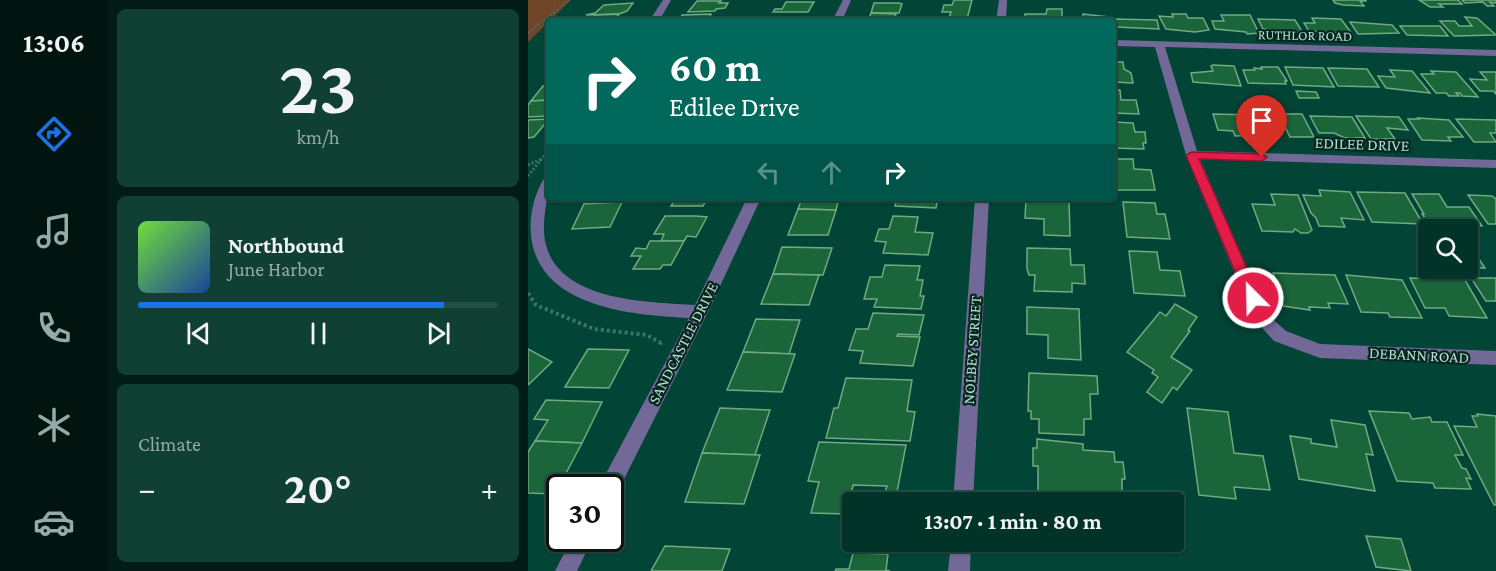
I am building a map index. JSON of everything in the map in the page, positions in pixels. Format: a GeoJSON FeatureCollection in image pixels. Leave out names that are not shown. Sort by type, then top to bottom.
{"type":"FeatureCollection","features":[{"type":"Feature","properties":{"kind":"street"},"geometry":{"type":"LineString","coordinates":[[656,18],[668,0]]}},
{"type":"Feature","properties":{"kind":"street"},"geometry":{"type":"LineString","coordinates":[[838,18],[847,0]]}},
{"type":"Feature","properties":{"kind":"street"},"geometry":{"type":"LineString","coordinates":[[1001,18],[1003,0]]}},
{"type":"Feature","properties":{"kind":"street","name":"RUTHLOR ROAD"},"geometry":{"type":"LineString","coordinates":[[1116,44],[1496,53]]}},
{"type":"Feature","properties":{"kind":"street","name":"DEBANN ROAD"},"geometry":{"type":"LineString","coordinates":[[1159,45],[1192,155],[1261,318],[1280,336],[1320,351],[1496,358]]}},
{"type":"Feature","properties":{"kind":"street","name":"EDILEE DRIVE"},"geometry":{"type":"LineString","coordinates":[[1192,155],[1496,164]]}},
{"type":"Feature","properties":{"kind":"street"},"geometry":{"type":"LineString","coordinates":[[546,188],[533,224],[534,248],[542,262],[560,282],[614,304],[700,312]]}},
{"type":"Feature","properties":{"kind":"street","name":"SANDCASTLE DRIVE"},"geometry":{"type":"LineString","coordinates":[[616,474],[700,312],[753,201]]}},
{"type":"Feature","properties":{"kind":"street","name":"NOLBEY STREET"},"geometry":{"type":"LineString","coordinates":[[964,492],[982,201]]}},
{"type":"Feature","properties":{"kind":"street"},"geometry":{"type":"LineString","coordinates":[[566,571],[576,552]]}},
{"type":"Feature","properties":{"kind":"street"},"geometry":{"type":"LineString","coordinates":[[959,571],[960,552]]}},
{"type":"Feature","properties":{"kind":"path"},"geometry":{"type":"LineString","coordinates":[[547,18],[569,0]]}},
{"type":"Feature","properties":{"kind":"path"},"geometry":{"type":"LineString","coordinates":[[528,33],[546,19]]}},
{"type":"Feature","properties":{"kind":"path"},"geometry":{"type":"LineString","coordinates":[[528,176],[546,154]]}},
{"type":"Feature","properties":{"kind":"path"},"geometry":{"type":"LineString","coordinates":[[528,165],[543,159]]}},
{"type":"Feature","properties":{"kind":"shaded area"},"geometry":{"type":"Polygon","coordinates":[[[528,0],[571,0],[553,18],[546,18],[546,24],[528,42],[528,0]]]}},
{"type":"Feature","properties":{"kind":"building"},"geometry":{"type":"Polygon","coordinates":[[[954,0],[972,0],[967,18],[949,18],[951,12],[942,12],[944,5],[952,5],[954,0]]]}},
{"type":"Feature","properties":{"kind":"building"},"geometry":{"type":"Polygon","coordinates":[[[1333,0],[1366,1],[1360,1],[1364,6],[1343,5],[1333,0]]]}},
{"type":"Feature","properties":{"kind":"building"},"geometry":{"type":"Polygon","coordinates":[[[1419,0],[1458,0],[1462,4],[1439,4],[1443,7],[1430,7],[1419,0]]]}},
{"type":"Feature","properties":{"kind":"building"},"geometry":{"type":"Polygon","coordinates":[[[1462,0],[1496,0],[1496,3],[1490,2],[1494,6],[1487,6],[1483,2],[1465,3],[1462,0]]]}},
{"type":"Feature","properties":{"kind":"building"},"geometry":{"type":"Polygon","coordinates":[[[697,1],[728,3],[725,8],[715,11],[688,12],[697,1]]]}},
{"type":"Feature","properties":{"kind":"building"},"geometry":{"type":"Polygon","coordinates":[[[786,2],[814,2],[808,12],[773,12],[775,9],[782,9],[786,2]]]}},
{"type":"Feature","properties":{"kind":"building"},"geometry":{"type":"Polygon","coordinates":[[[633,3],[627,11],[619,14],[586,15],[595,13],[604,5],[633,3]]]}},
{"type":"Feature","properties":{"kind":"building"},"geometry":{"type":"Polygon","coordinates":[[[874,3],[902,4],[899,13],[871,13],[874,3]]]}},
{"type":"Feature","properties":{"kind":"building"},"geometry":{"type":"Polygon","coordinates":[[[1047,9],[1062,9],[1062,18],[1025,18],[1025,14],[1046,14],[1047,9]]]}},
{"type":"Feature","properties":{"kind":"building"},"geometry":{"type":"Polygon","coordinates":[[[871,13],[896,14],[895,17],[900,17],[900,18],[869,18],[871,13]]]}},
{"type":"Feature","properties":{"kind":"building"},"geometry":{"type":"Polygon","coordinates":[[[619,14],[616,18],[592,18],[595,15],[619,14]]]}},
{"type":"Feature","properties":{"kind":"building"},"geometry":{"type":"Polygon","coordinates":[[[711,14],[709,18],[680,18],[682,15],[711,14]]]}},
{"type":"Feature","properties":{"kind":"building"},"geometry":{"type":"Polygon","coordinates":[[[1083,14],[1109,18],[1070,18],[1083,17],[1083,14]]]}},
{"type":"Feature","properties":{"kind":"building"},"geometry":{"type":"Polygon","coordinates":[[[1172,14],[1186,14],[1188,18],[1203,18],[1209,30],[1195,32],[1166,29],[1159,16],[1173,17],[1172,14]]]}},
{"type":"Feature","properties":{"kind":"building"},"geometry":{"type":"Polygon","coordinates":[[[1221,15],[1250,15],[1259,33],[1247,34],[1246,32],[1215,29],[1212,21],[1224,21],[1221,15]]]}},
{"type":"Feature","properties":{"kind":"building"},"geometry":{"type":"Polygon","coordinates":[[[1465,17],[1477,18],[1496,35],[1454,36],[1440,21],[1455,21],[1459,26],[1472,26],[1465,17]]]}},
{"type":"Feature","properties":{"kind":"building"},"geometry":{"type":"Polygon","coordinates":[[[1312,18],[1341,19],[1352,34],[1309,31],[1304,23],[1315,23],[1312,18]]]}},
{"type":"Feature","properties":{"kind":"building"},"geometry":{"type":"Polygon","coordinates":[[[1116,19],[1157,20],[1159,29],[1116,27],[1116,19]]]}},
{"type":"Feature","properties":{"kind":"building"},"geometry":{"type":"Polygon","coordinates":[[[1258,19],[1295,20],[1303,33],[1263,29],[1258,19]]]}},
{"type":"Feature","properties":{"kind":"building"},"geometry":{"type":"Polygon","coordinates":[[[1350,22],[1392,25],[1399,33],[1358,34],[1350,22]]]}},
{"type":"Feature","properties":{"kind":"building"},"geometry":{"type":"Polygon","coordinates":[[[1400,26],[1440,26],[1448,36],[1407,35],[1400,26]]]}},
{"type":"Feature","properties":{"kind":"building"},"geometry":{"type":"Polygon","coordinates":[[[1116,62],[1123,62],[1124,69],[1131,73],[1133,83],[1116,82],[1116,62]]]}},
{"type":"Feature","properties":{"kind":"building"},"geometry":{"type":"Polygon","coordinates":[[[1211,66],[1234,66],[1241,86],[1193,82],[1191,73],[1213,71],[1211,66]]]}},
{"type":"Feature","properties":{"kind":"building"},"geometry":{"type":"Polygon","coordinates":[[[1261,67],[1278,67],[1287,81],[1285,81],[1286,84],[1248,83],[1243,70],[1262,69],[1261,67]]]}},
{"type":"Feature","properties":{"kind":"building"},"geometry":{"type":"Polygon","coordinates":[[[1285,67],[1323,68],[1334,87],[1293,85],[1285,67]]]}},
{"type":"Feature","properties":{"kind":"building"},"geometry":{"type":"Polygon","coordinates":[[[1328,68],[1367,69],[1379,87],[1338,86],[1328,68]]]}},
{"type":"Feature","properties":{"kind":"building"},"geometry":{"type":"Polygon","coordinates":[[[1390,70],[1412,71],[1430,93],[1386,88],[1378,76],[1395,77],[1390,70]]]}},
{"type":"Feature","properties":{"kind":"building"},"geometry":{"type":"Polygon","coordinates":[[[1431,71],[1456,72],[1478,97],[1462,96],[1460,93],[1456,93],[1459,96],[1449,96],[1446,93],[1436,93],[1421,74],[1434,74],[1431,71]]]}},
{"type":"Feature","properties":{"kind":"building"},"geometry":{"type":"Polygon","coordinates":[[[1480,72],[1496,72],[1496,94],[1493,91],[1480,91],[1470,79],[1487,80],[1480,72]]]}},
{"type":"Feature","properties":{"kind":"building"},"geometry":{"type":"Polygon","coordinates":[[[543,86],[546,86],[546,100],[531,101],[543,86]]]}},
{"type":"Feature","properties":{"kind":"building"},"geometry":{"type":"Polygon","coordinates":[[[1116,90],[1120,90],[1121,100],[1136,100],[1139,114],[1116,113],[1116,90]]]}},
{"type":"Feature","properties":{"kind":"building"},"geometry":{"type":"Polygon","coordinates":[[[1296,91],[1316,92],[1319,98],[1299,98],[1296,91]]]}},
{"type":"Feature","properties":{"kind":"building"},"geometry":{"type":"Polygon","coordinates":[[[546,100],[546,116],[528,117],[528,105],[531,101],[546,100]]]}},
{"type":"Feature","properties":{"kind":"building"},"geometry":{"type":"Polygon","coordinates":[[[1213,114],[1254,115],[1263,135],[1235,136],[1233,131],[1218,130],[1213,114]]]}},
{"type":"Feature","properties":{"kind":"building"},"geometry":{"type":"Polygon","coordinates":[[[1260,114],[1302,114],[1314,137],[1290,137],[1285,127],[1266,127],[1260,114]]]}},
{"type":"Feature","properties":{"kind":"building"},"geometry":{"type":"Polygon","coordinates":[[[1310,116],[1352,117],[1365,138],[1345,138],[1334,133],[1319,133],[1310,116]]]}},
{"type":"Feature","properties":{"kind":"building"},"geometry":{"type":"Polygon","coordinates":[[[1356,116],[1399,117],[1408,130],[1387,128],[1395,139],[1371,139],[1356,116]]]}},
{"type":"Feature","properties":{"kind":"building"},"geometry":{"type":"Polygon","coordinates":[[[546,119],[546,123],[534,137],[528,138],[528,120],[546,119]]]}},
{"type":"Feature","properties":{"kind":"building"},"geometry":{"type":"Polygon","coordinates":[[[1408,119],[1449,120],[1463,137],[1448,137],[1451,141],[1422,140],[1408,119]]]}},
{"type":"Feature","properties":{"kind":"building"},"geometry":{"type":"Polygon","coordinates":[[[1456,119],[1496,120],[1496,133],[1490,133],[1496,142],[1474,142],[1456,119]]]}},
{"type":"Feature","properties":{"kind":"building"},"geometry":{"type":"Polygon","coordinates":[[[1116,122],[1133,123],[1135,132],[1145,132],[1144,149],[1116,148],[1116,122]]]}},
{"type":"Feature","properties":{"kind":"building"},"geometry":{"type":"Polygon","coordinates":[[[1116,159],[1133,159],[1134,169],[1151,170],[1155,190],[1116,190],[1116,159]]]}},
{"type":"Feature","properties":{"kind":"building"},"geometry":{"type":"Polygon","coordinates":[[[1319,190],[1350,192],[1364,220],[1341,218],[1345,227],[1319,226],[1303,195],[1321,196],[1319,190]]]}},
{"type":"Feature","properties":{"kind":"building"},"geometry":{"type":"Polygon","coordinates":[[[1357,192],[1405,193],[1420,219],[1418,219],[1418,224],[1372,222],[1357,192]]]}},
{"type":"Feature","properties":{"kind":"building"},"geometry":{"type":"Polygon","coordinates":[[[1271,194],[1298,195],[1312,230],[1308,233],[1301,233],[1295,229],[1293,232],[1262,231],[1252,204],[1275,205],[1271,194]]]}},
{"type":"Feature","properties":{"kind":"building"},"geometry":{"type":"Polygon","coordinates":[[[1412,194],[1439,194],[1447,207],[1469,207],[1477,219],[1426,219],[1422,214],[1424,214],[1412,194]]]}},
{"type":"Feature","properties":{"kind":"building"},"geometry":{"type":"Polygon","coordinates":[[[1468,195],[1492,196],[1496,199],[1496,224],[1488,224],[1468,195]]]}},
{"type":"Feature","properties":{"kind":"building"},"geometry":{"type":"Polygon","coordinates":[[[586,201],[623,201],[622,202],[584,204],[586,201]]]}},
{"type":"Feature","properties":{"kind":"building"},"geometry":{"type":"Polygon","coordinates":[[[674,201],[706,201],[703,206],[671,206],[674,201]]]}},
{"type":"Feature","properties":{"kind":"building"},"geometry":{"type":"Polygon","coordinates":[[[801,201],[838,201],[836,210],[798,209],[801,201]]]}},
{"type":"Feature","properties":{"kind":"building"},"geometry":{"type":"Polygon","coordinates":[[[896,201],[937,201],[936,208],[895,206],[896,201]]]}},
{"type":"Feature","properties":{"kind":"building"},"geometry":{"type":"Polygon","coordinates":[[[1026,201],[1069,201],[1070,236],[1044,235],[1044,219],[1025,218],[1026,201]]]}},
{"type":"Feature","properties":{"kind":"building"},"geometry":{"type":"Polygon","coordinates":[[[622,202],[610,227],[572,229],[584,204],[622,202]]]}},
{"type":"Feature","properties":{"kind":"building"},"geometry":{"type":"Polygon","coordinates":[[[1123,202],[1155,203],[1157,214],[1165,214],[1170,239],[1127,237],[1123,202]]]}},
{"type":"Feature","properties":{"kind":"building"},"geometry":{"type":"Polygon","coordinates":[[[798,209],[836,210],[828,235],[788,235],[798,209]]]}},
{"type":"Feature","properties":{"kind":"building"},"geometry":{"type":"Polygon","coordinates":[[[665,216],[707,217],[696,237],[687,236],[684,241],[661,241],[664,234],[654,234],[665,216]]]}},
{"type":"Feature","properties":{"kind":"building"},"geometry":{"type":"Polygon","coordinates":[[[893,216],[918,217],[915,232],[933,233],[928,255],[883,253],[886,242],[875,241],[879,229],[889,229],[893,216]]]}},
{"type":"Feature","properties":{"kind":"building"},"geometry":{"type":"Polygon","coordinates":[[[650,241],[684,241],[671,265],[663,265],[660,269],[633,269],[641,256],[631,256],[636,248],[646,249],[650,241]]]}},
{"type":"Feature","properties":{"kind":"building"},"geometry":{"type":"Polygon","coordinates":[[[782,247],[832,248],[823,275],[773,274],[782,247]]]}},
{"type":"Feature","properties":{"kind":"building"},"geometry":{"type":"Polygon","coordinates":[[[1027,248],[1070,249],[1071,265],[1084,265],[1085,284],[1072,283],[1072,292],[1034,291],[1035,275],[1029,275],[1027,269],[1027,248]]]}},
{"type":"Feature","properties":{"kind":"building"},"geometry":{"type":"Polygon","coordinates":[[[1129,251],[1157,252],[1160,270],[1180,271],[1185,296],[1134,293],[1129,251]]]}},
{"type":"Feature","properties":{"kind":"building"},"geometry":{"type":"Polygon","coordinates":[[[1478,259],[1479,259],[1485,268],[1478,268],[1478,259]]]}},
{"type":"Feature","properties":{"kind":"building"},"geometry":{"type":"Polygon","coordinates":[[[885,265],[920,266],[917,280],[923,280],[920,296],[924,296],[921,309],[874,307],[877,299],[864,299],[870,277],[882,277],[885,265]]]}},
{"type":"Feature","properties":{"kind":"building"},"geometry":{"type":"Polygon","coordinates":[[[1273,273],[1335,275],[1348,304],[1328,303],[1330,308],[1309,307],[1310,310],[1283,306],[1273,273]]]}},
{"type":"Feature","properties":{"kind":"building"},"geometry":{"type":"Polygon","coordinates":[[[773,274],[819,275],[809,305],[761,304],[773,274]]]}},
{"type":"Feature","properties":{"kind":"building"},"geometry":{"type":"Polygon","coordinates":[[[1346,275],[1402,280],[1422,318],[1390,317],[1388,313],[1361,312],[1346,275]]]}},
{"type":"Feature","properties":{"kind":"building"},"geometry":{"type":"Polygon","coordinates":[[[1410,278],[1465,280],[1487,318],[1449,316],[1445,308],[1425,308],[1410,278]]]}},
{"type":"Feature","properties":{"kind":"building"},"geometry":{"type":"Polygon","coordinates":[[[1496,278],[1496,301],[1486,301],[1472,279],[1496,278]]]}},
{"type":"Feature","properties":{"kind":"building"},"geometry":{"type":"Polygon","coordinates":[[[1175,304],[1197,317],[1171,357],[1192,370],[1177,390],[1173,387],[1162,403],[1147,392],[1158,377],[1152,373],[1154,370],[1127,352],[1160,312],[1166,316],[1175,304]]]}},
{"type":"Feature","properties":{"kind":"building"},"geometry":{"type":"Polygon","coordinates":[[[1027,307],[1079,309],[1081,360],[1048,358],[1048,335],[1027,334],[1027,307]]]}},
{"type":"Feature","properties":{"kind":"building"},"geometry":{"type":"Polygon","coordinates":[[[873,313],[924,315],[919,335],[898,334],[897,336],[920,337],[913,366],[860,363],[863,351],[849,350],[856,329],[868,329],[873,313]]]}},
{"type":"Feature","properties":{"kind":"building"},"geometry":{"type":"Polygon","coordinates":[[[756,319],[800,320],[789,354],[743,352],[756,319]]]}},
{"type":"Feature","properties":{"kind":"building"},"geometry":{"type":"Polygon","coordinates":[[[528,349],[552,362],[528,385],[528,349]]]}},
{"type":"Feature","properties":{"kind":"building"},"geometry":{"type":"Polygon","coordinates":[[[588,349],[629,350],[609,388],[565,387],[588,349]]]}},
{"type":"Feature","properties":{"kind":"building"},"geometry":{"type":"Polygon","coordinates":[[[743,352],[795,354],[782,392],[727,390],[743,352]]]}},
{"type":"Feature","properties":{"kind":"building"},"geometry":{"type":"Polygon","coordinates":[[[1029,373],[1097,376],[1098,394],[1090,394],[1091,419],[1084,419],[1084,435],[1039,433],[1039,419],[1031,419],[1031,411],[1028,411],[1029,373]]]}},
{"type":"Feature","properties":{"kind":"building"},"geometry":{"type":"Polygon","coordinates":[[[846,378],[912,380],[907,411],[915,412],[910,441],[826,438],[834,408],[838,408],[846,378]]]}},
{"type":"Feature","properties":{"kind":"building"},"geometry":{"type":"Polygon","coordinates":[[[546,400],[602,402],[582,443],[535,441],[548,420],[534,419],[546,400]]]}},
{"type":"Feature","properties":{"kind":"building"},"geometry":{"type":"Polygon","coordinates":[[[720,408],[770,410],[755,455],[702,453],[720,408]]]}},
{"type":"Feature","properties":{"kind":"building"},"geometry":{"type":"Polygon","coordinates":[[[1187,408],[1228,412],[1234,453],[1263,456],[1270,490],[1234,487],[1236,499],[1199,495],[1187,408]]]}},
{"type":"Feature","properties":{"kind":"building"},"geometry":{"type":"Polygon","coordinates":[[[1369,411],[1409,413],[1412,419],[1430,417],[1432,422],[1447,422],[1463,455],[1455,455],[1471,479],[1466,478],[1471,489],[1435,488],[1433,483],[1397,481],[1369,411]]]}},
{"type":"Feature","properties":{"kind":"building"},"geometry":{"type":"Polygon","coordinates":[[[1477,414],[1496,416],[1496,505],[1454,426],[1477,427],[1472,416],[1478,416],[1477,414]]]}},
{"type":"Feature","properties":{"kind":"building"},"geometry":{"type":"Polygon","coordinates":[[[1331,420],[1365,425],[1373,455],[1366,454],[1375,491],[1299,479],[1290,436],[1311,439],[1311,443],[1337,447],[1331,420]]]}},
{"type":"Feature","properties":{"kind":"building"},"geometry":{"type":"Polygon","coordinates":[[[1037,439],[1083,444],[1083,450],[1114,452],[1115,462],[1123,462],[1125,479],[1122,479],[1122,492],[1038,492],[1038,466],[1033,466],[1033,448],[1037,448],[1037,439]]]}},
{"type":"Feature","properties":{"kind":"building"},"geometry":{"type":"Polygon","coordinates":[[[535,441],[582,443],[566,474],[546,474],[546,494],[528,493],[528,452],[535,441]]]}},
{"type":"Feature","properties":{"kind":"building"},"geometry":{"type":"Polygon","coordinates":[[[819,442],[906,445],[897,492],[885,492],[887,486],[853,485],[852,492],[842,492],[842,514],[811,513],[819,482],[808,481],[819,442]]]}},
{"type":"Feature","properties":{"kind":"building"},"geometry":{"type":"Polygon","coordinates":[[[702,453],[760,455],[744,504],[685,502],[702,453]]]}},
{"type":"Feature","properties":{"kind":"building"},"geometry":{"type":"Polygon","coordinates":[[[1366,536],[1401,539],[1411,571],[1376,567],[1366,536]]]}},
{"type":"Feature","properties":{"kind":"building"},"geometry":{"type":"Polygon","coordinates":[[[665,546],[730,549],[722,571],[651,571],[665,546]]]}},
{"type":"Feature","properties":{"kind":"building"},"geometry":{"type":"Polygon","coordinates":[[[853,553],[888,554],[886,570],[890,571],[835,571],[836,569],[849,569],[853,553]]]}},
{"type":"Feature","properties":{"kind":"route"},"geometry":{"type":"LineString","coordinates":[[1253,298],[1192,155],[1262,157]]}}]}
